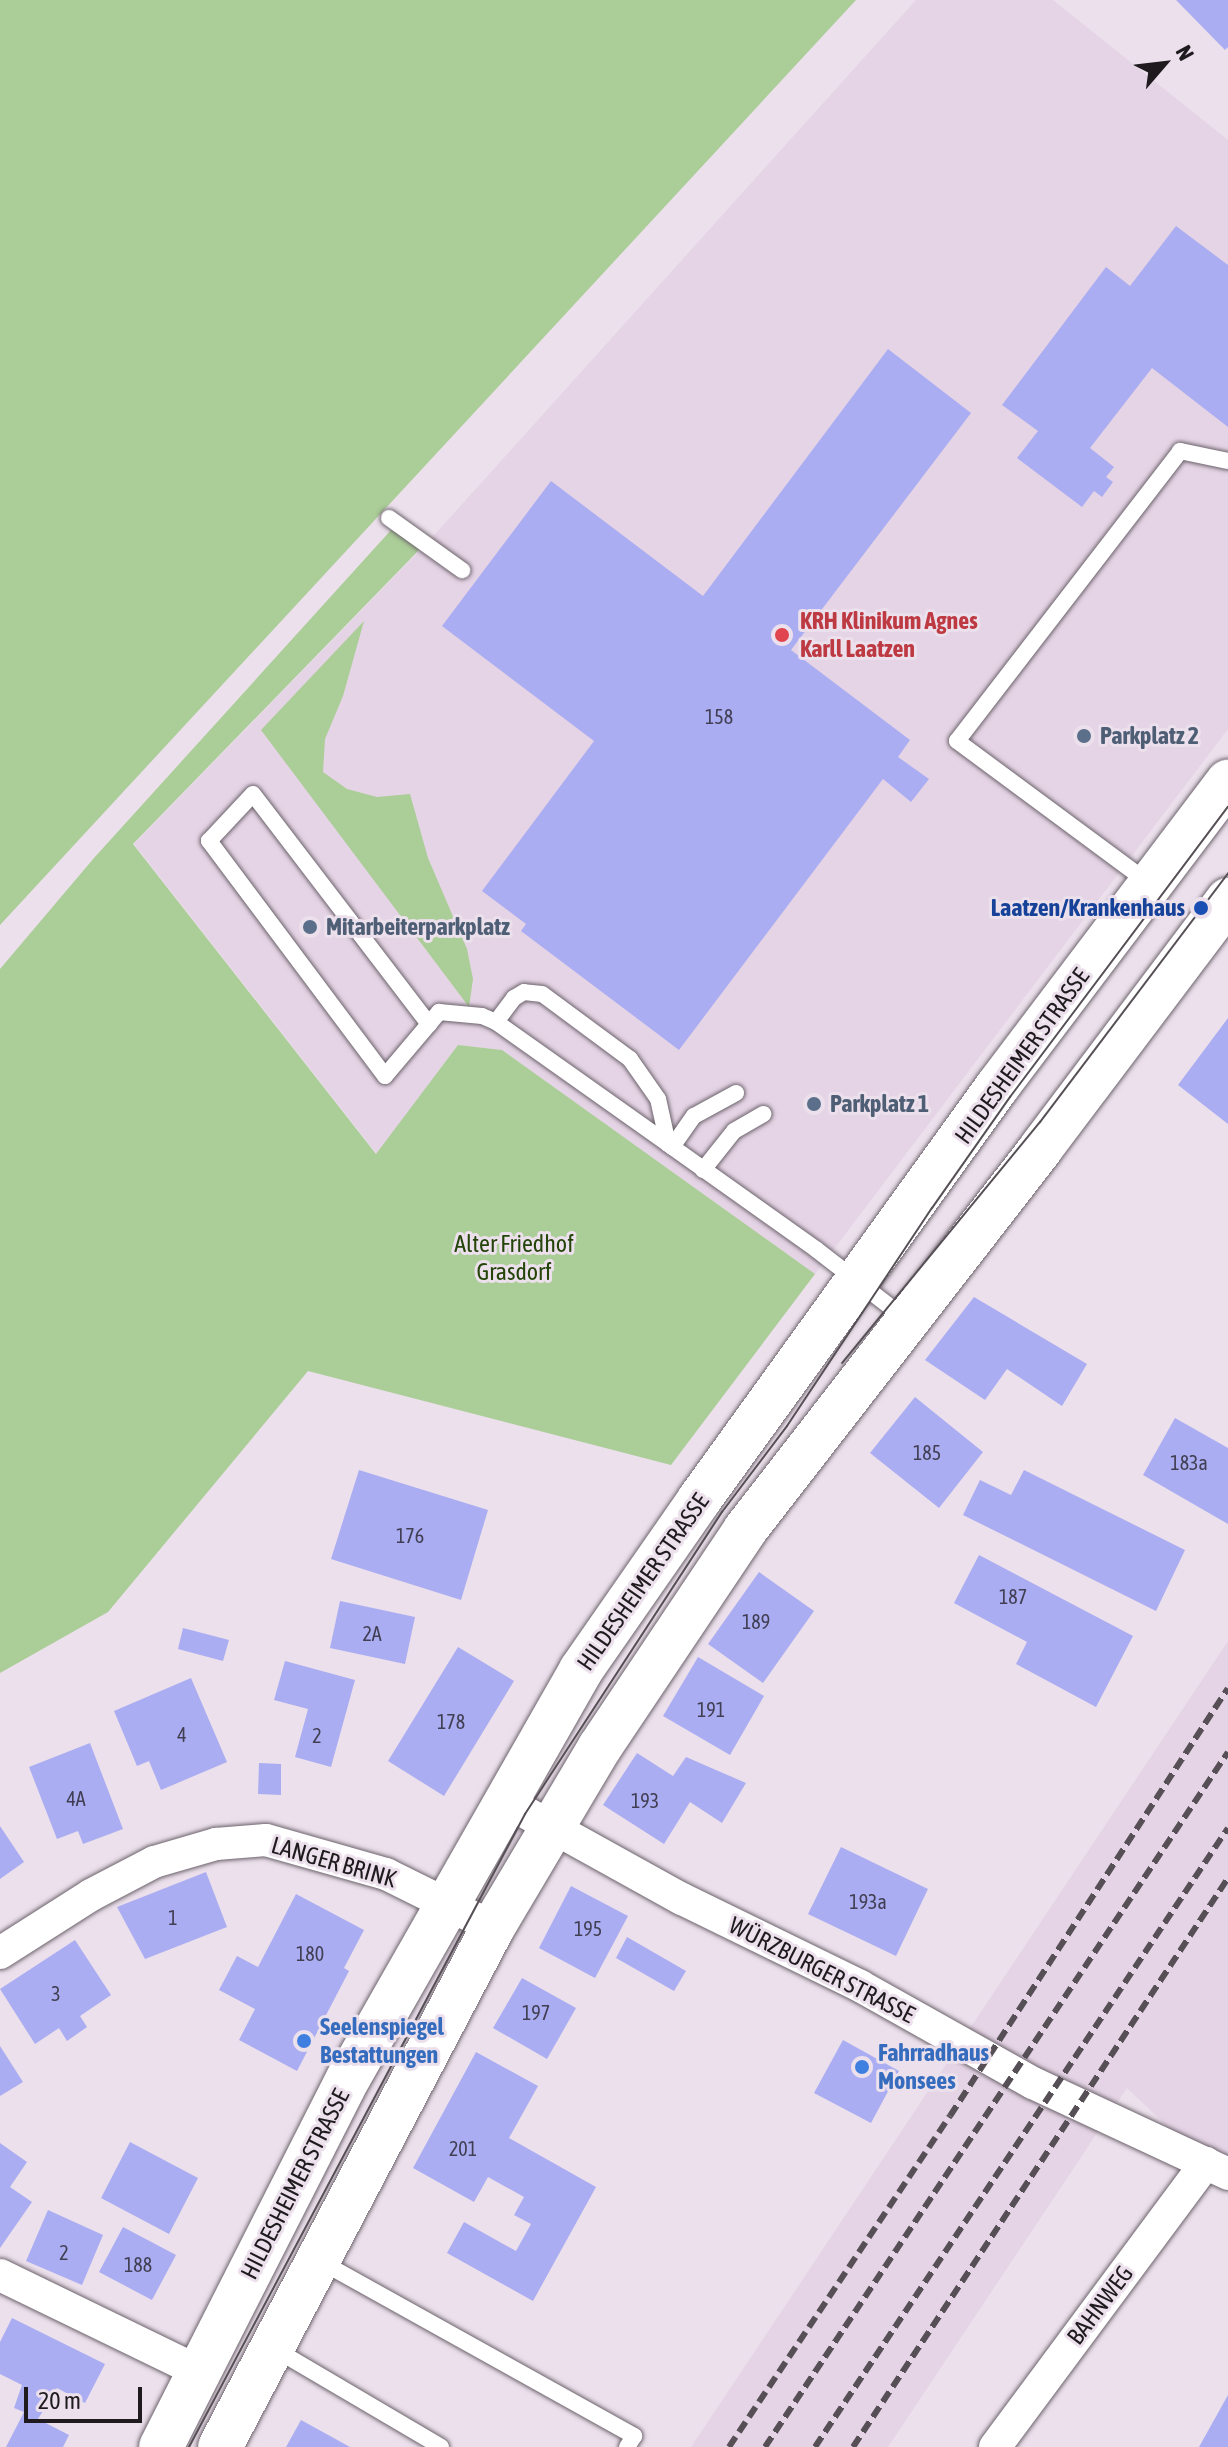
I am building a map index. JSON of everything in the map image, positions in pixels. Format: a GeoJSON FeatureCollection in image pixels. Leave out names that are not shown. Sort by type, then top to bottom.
{"type":"FeatureCollection","features":[{"type":"Feature","properties":{"kind":"street","name":"HILDESHEIMER STRASSE"},"geometry":{"type":"LineString","coordinates":[[161,2447],[349,2077],[581,1670],[699,1500],[997,1087],[1228,782]]}},
{"type":"Feature","properties":{"kind":"street"},"geometry":{"type":"LineString","coordinates":[[220,2447],[493,1927],[549,1828],[745,1530],[1041,1148],[1228,900]]}},
{"type":"Feature","properties":{"kind":"street","name":"WÜRZBURGER STRASSE"},"geometry":{"type":"LineString","coordinates":[[505,1801],[682,1899],[860,1986],[1033,2083],[1217,2168]]}},
{"type":"Feature","properties":{"kind":"street","name":"LANGER BRINK"},"geometry":{"type":"LineString","coordinates":[[0,1953],[91,1895],[154,1862],[216,1844],[266,1840],[386,1874],[493,1927]]}},
{"type":"Feature","properties":{"kind":"street","name":"BAHNWEG"},"geometry":{"type":"LineString","coordinates":[[995,2447],[1217,2168]]}},
{"type":"Feature","properties":{"kind":"street"},"geometry":{"type":"LineString","coordinates":[[0,2275],[200,2372]]}},
{"type":"Feature","properties":{"kind":"lane"},"geometry":{"type":"LineString","coordinates":[[1150,884],[957,741],[1180,451],[1228,461]]}},
{"type":"Feature","properties":{"kind":"lane"},"geometry":{"type":"LineString","coordinates":[[389,518],[462,570]]}},
{"type":"Feature","properties":{"kind":"lane"},"geometry":{"type":"LineString","coordinates":[[429,1024],[253,794],[209,841],[385,1076],[429,1024],[439,1012],[482,1016],[496,1022],[859,1281],[906,1319]]}},
{"type":"Feature","properties":{"kind":"lane"},"geometry":{"type":"LineString","coordinates":[[496,1022],[514,998],[524,992],[542,994],[630,1059],[658,1099],[670,1146]]}},
{"type":"Feature","properties":{"kind":"lane"},"geometry":{"type":"LineString","coordinates":[[670,1146],[694,1116],[736,1093]]}},
{"type":"Feature","properties":{"kind":"lane"},"geometry":{"type":"LineString","coordinates":[[703,1170],[734,1131],[764,1114]]}},
{"type":"Feature","properties":{"kind":"lane"},"geometry":{"type":"LineString","coordinates":[[317,2260],[634,2436],[627,2447]]}},
{"type":"Feature","properties":{"kind":"lane"},"geometry":{"type":"LineString","coordinates":[[271,2348],[441,2447]]}},
{"type":"Feature","properties":{"kind":"shaded area","name":"KRH Klinikum Agnes Karll Laatzen"},"geometry":{"type":"Polygon","coordinates":[[[916,0],[1053,0],[1228,140],[1228,729],[815,1274],[502,1050],[458,1045],[377,1154],[134,844],[428,542],[916,0]]]}},
{"type":"Feature","properties":{"kind":"shaded area"},"geometry":{"type":"Polygon","coordinates":[[[1228,1641],[1228,2174],[1206,2163],[1127,2088],[888,2447],[691,2447],[1228,1641]]]}},
{"type":"Feature","properties":{"kind":"green space"},"geometry":{"type":"Polygon","coordinates":[[[0,0],[856,0],[0,925],[0,0]]]}},
{"type":"Feature","properties":{"kind":"green space","name":"Alter Friedhof Grasdorf"},"geometry":{"type":"Polygon","coordinates":[[[392,529],[420,549],[133,844],[376,1154],[458,1045],[502,1050],[815,1274],[671,1465],[308,1371],[108,1612],[0,1673],[0,969],[94,858],[392,529]]]}},
{"type":"Feature","properties":{"kind":"green space"},"geometry":{"type":"Polygon","coordinates":[[[364,621],[343,696],[325,739],[323,772],[347,789],[377,797],[410,794],[428,858],[467,949],[473,979],[469,1007],[261,730],[364,621]]]}},
{"type":"Feature","properties":{"kind":"building"},"geometry":{"type":"Polygon","coordinates":[[[1176,0],[1228,0],[1228,47],[1225,50],[1176,0]]]}},
{"type":"Feature","properties":{"kind":"building"},"geometry":{"type":"Polygon","coordinates":[[[1176,226],[1228,265],[1228,427],[1152,368],[1090,448],[1114,467],[1106,477],[1113,482],[1102,497],[1094,491],[1082,507],[1017,458],[1038,431],[1002,405],[1106,267],[1130,286],[1176,226]]]}},
{"type":"Feature","properties":{"kind":"building"},"geometry":{"type":"Polygon","coordinates":[[[888,349],[971,413],[791,650],[910,740],[898,757],[929,779],[911,802],[883,779],[679,1050],[521,931],[526,924],[482,891],[594,741],[442,626],[551,481],[703,596],[888,349]]]}},
{"type":"Feature","properties":{"kind":"building"},"geometry":{"type":"Polygon","coordinates":[[[1228,1018],[1228,1124],[1178,1085],[1228,1018]]]}},
{"type":"Feature","properties":{"kind":"building"},"geometry":{"type":"Polygon","coordinates":[[[974,1297],[1087,1364],[1062,1406],[1007,1369],[985,1400],[925,1360],[974,1297]]]}},
{"type":"Feature","properties":{"kind":"building"},"geometry":{"type":"Polygon","coordinates":[[[915,1397],[983,1452],[939,1508],[870,1453],[915,1397]]]}},
{"type":"Feature","properties":{"kind":"building"},"geometry":{"type":"Polygon","coordinates":[[[1175,1418],[1228,1448],[1228,1524],[1143,1475],[1175,1418]]]}},
{"type":"Feature","properties":{"kind":"building"},"geometry":{"type":"Polygon","coordinates":[[[359,1470],[488,1510],[461,1600],[331,1559],[359,1470]]]}},
{"type":"Feature","properties":{"kind":"building"},"geometry":{"type":"Polygon","coordinates":[[[1024,1470],[1185,1550],[1156,1611],[963,1515],[980,1480],[1011,1495],[1024,1470]]]}},
{"type":"Feature","properties":{"kind":"building"},"geometry":{"type":"Polygon","coordinates":[[[979,1555],[1133,1636],[1096,1707],[1016,1664],[1027,1642],[954,1603],[979,1555]]]}},
{"type":"Feature","properties":{"kind":"building"},"geometry":{"type":"Polygon","coordinates":[[[759,1572],[814,1611],[763,1683],[708,1644],[759,1572]]]}},
{"type":"Feature","properties":{"kind":"building"},"geometry":{"type":"Polygon","coordinates":[[[340,1601],[415,1617],[405,1664],[330,1648],[340,1601]]]}},
{"type":"Feature","properties":{"kind":"building"},"geometry":{"type":"Polygon","coordinates":[[[183,1628],[229,1640],[223,1661],[178,1649],[183,1628]]]}},
{"type":"Feature","properties":{"kind":"building"},"geometry":{"type":"Polygon","coordinates":[[[458,1647],[514,1681],[444,1796],[388,1761],[458,1647]]]}},
{"type":"Feature","properties":{"kind":"building"},"geometry":{"type":"Polygon","coordinates":[[[698,1657],[764,1696],[730,1755],[663,1716],[698,1657]]]}},
{"type":"Feature","properties":{"kind":"building"},"geometry":{"type":"Polygon","coordinates":[[[285,1661],[355,1680],[331,1767],[295,1757],[308,1709],[274,1700],[285,1661]]]}},
{"type":"Feature","properties":{"kind":"building"},"geometry":{"type":"Polygon","coordinates":[[[191,1678],[227,1762],[161,1790],[149,1761],[137,1766],[114,1711],[191,1678]]]}},
{"type":"Feature","properties":{"kind":"building"},"geometry":{"type":"Polygon","coordinates":[[[90,1743],[123,1829],[83,1844],[78,1831],[57,1839],[29,1767],[90,1743]]]}},
{"type":"Feature","properties":{"kind":"building"},"geometry":{"type":"Polygon","coordinates":[[[637,1753],[673,1776],[686,1757],[746,1783],[722,1823],[690,1802],[664,1844],[603,1805],[637,1753]]]}},
{"type":"Feature","properties":{"kind":"building"},"geometry":{"type":"Polygon","coordinates":[[[259,1763],[281,1764],[281,1795],[258,1794],[259,1763]]]}},
{"type":"Feature","properties":{"kind":"building"},"geometry":{"type":"Polygon","coordinates":[[[0,1826],[24,1862],[0,1879],[0,1826]]]}},
{"type":"Feature","properties":{"kind":"building"},"geometry":{"type":"Polygon","coordinates":[[[841,1847],[928,1889],[896,1956],[808,1914],[841,1847]]]}},
{"type":"Feature","properties":{"kind":"building"},"geometry":{"type":"Polygon","coordinates":[[[206,1872],[227,1927],[145,1959],[117,1907],[206,1872]]]}},
{"type":"Feature","properties":{"kind":"building"},"geometry":{"type":"Polygon","coordinates":[[[571,1886],[628,1916],[595,1978],[539,1948],[571,1886]]]}},
{"type":"Feature","properties":{"kind":"building"},"geometry":{"type":"Polygon","coordinates":[[[296,1894],[364,1930],[344,1968],[349,1971],[297,2071],[239,2040],[255,2009],[219,1990],[237,1956],[258,1967],[296,1894]]]}},
{"type":"Feature","properties":{"kind":"building"},"geometry":{"type":"Polygon","coordinates":[[[627,1937],[686,1971],[674,1991],[616,1958],[627,1937]]]}},
{"type":"Feature","properties":{"kind":"building"},"geometry":{"type":"Polygon","coordinates":[[[75,1940],[111,1995],[80,2016],[87,2027],[67,2041],[59,2028],[35,2044],[0,1989],[75,1940]]]}},
{"type":"Feature","properties":{"kind":"building"},"geometry":{"type":"Polygon","coordinates":[[[522,1978],[576,2008],[547,2059],[493,2028],[522,1978]]]}},
{"type":"Feature","properties":{"kind":"building"},"geometry":{"type":"Polygon","coordinates":[[[843,2040],[899,2071],[871,2123],[814,2093],[843,2040]]]}},
{"type":"Feature","properties":{"kind":"building"},"geometry":{"type":"Polygon","coordinates":[[[0,2046],[23,2082],[0,2096],[0,2046]]]}},
{"type":"Feature","properties":{"kind":"building"},"geometry":{"type":"Polygon","coordinates":[[[476,2052],[538,2086],[509,2138],[596,2187],[533,2301],[447,2253],[464,2222],[516,2251],[531,2224],[514,2215],[524,2197],[488,2177],[474,2202],[413,2168],[476,2052]]]}},
{"type":"Feature","properties":{"kind":"building"},"geometry":{"type":"Polygon","coordinates":[[[130,2142],[198,2178],[169,2234],[101,2198],[130,2142]]]}},
{"type":"Feature","properties":{"kind":"building"},"geometry":{"type":"Polygon","coordinates":[[[0,2143],[27,2162],[10,2187],[32,2202],[0,2248],[0,2143]]]}},
{"type":"Feature","properties":{"kind":"building"},"geometry":{"type":"Polygon","coordinates":[[[48,2210],[103,2235],[82,2285],[26,2261],[48,2210]]]}},
{"type":"Feature","properties":{"kind":"building"},"geometry":{"type":"Polygon","coordinates":[[[123,2227],[176,2255],[152,2300],[99,2272],[123,2227]]]}},
{"type":"Feature","properties":{"kind":"building"},"geometry":{"type":"Polygon","coordinates":[[[12,2318],[105,2364],[85,2403],[57,2388],[38,2419],[69,2435],[63,2447],[6,2447],[24,2412],[14,2408],[22,2385],[0,2374],[0,2342],[12,2318]]]}},
{"type":"Feature","properties":{"kind":"building"},"geometry":{"type":"Polygon","coordinates":[[[1228,2395],[1228,2447],[1199,2447],[1228,2395]]]}},
{"type":"Feature","properties":{"kind":"building"},"geometry":{"type":"Polygon","coordinates":[[[301,2420],[350,2447],[286,2447],[301,2420]]]}},
{"type":"Feature","properties":{"kind":"tram line"},"geometry":{"type":"LineString","coordinates":[[189,2447],[525,1814],[722,1512],[787,1426],[932,1208],[1010,1097],[1228,807]]}},
{"type":"Feature","properties":{"kind":"tram line"},"geometry":{"type":"LineString","coordinates":[[842,1363],[1040,1122],[1228,873]]}},
{"type":"Feature","properties":{"kind":"railway"},"geometry":{"type":"LineString","coordinates":[[729,2447],[950,2116],[1228,1688]]}},
{"type":"Feature","properties":{"kind":"railway"},"geometry":{"type":"LineString","coordinates":[[765,2447],[1228,1752]]}},
{"type":"Feature","properties":{"kind":"railway"},"geometry":{"type":"LineString","coordinates":[[815,2447],[1228,1828]]}},
{"type":"Feature","properties":{"kind":"railway"},"geometry":{"type":"LineString","coordinates":[[853,2447],[1228,1878]]}},
{"type":"Feature","properties":{"kind":"place","name":"KRH Klinikum Agnes Karll Laatzen"},"geometry":{"type":"Point","coordinates":[782,635]}},
{"type":"Feature","properties":{"kind":"place","name":"Parkplatz 2"},"geometry":{"type":"Point","coordinates":[1084,736]}},
{"type":"Feature","properties":{"kind":"place","name":"Laatzen/Krankenhaus"},"geometry":{"type":"Point","coordinates":[1201,908]}},
{"type":"Feature","properties":{"kind":"place","name":"Mitarbeiterparkplatz"},"geometry":{"type":"Point","coordinates":[310,927]}},
{"type":"Feature","properties":{"kind":"place","name":"Parkplatz 1"},"geometry":{"type":"Point","coordinates":[814,1104]}},
{"type":"Feature","properties":{"kind":"place","name":"Seelenspiegel Bestattungen"},"geometry":{"type":"Point","coordinates":[304,2041]}},
{"type":"Feature","properties":{"kind":"place","name":"Fahrradhaus Monsees"},"geometry":{"type":"Point","coordinates":[862,2067]}}]}
